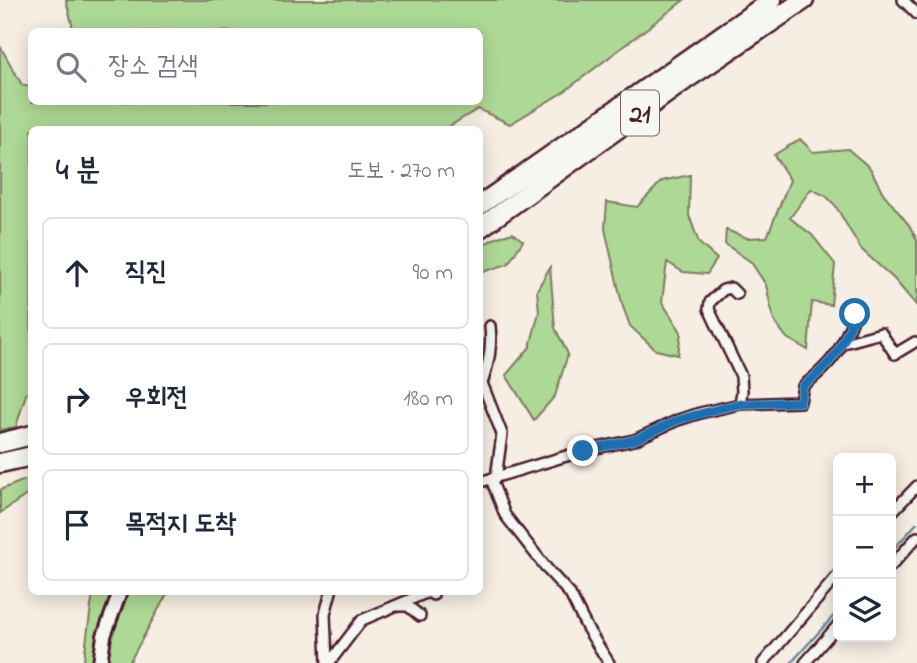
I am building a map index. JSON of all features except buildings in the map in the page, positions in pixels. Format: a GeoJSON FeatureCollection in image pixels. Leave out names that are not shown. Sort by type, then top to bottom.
{"type":"FeatureCollection","features":[{"type":"Feature","properties":{"kind":"highway","name":"21"},"geometry":{"type":"LineString","coordinates":[[483,203],[772,0]]}},
{"type":"Feature","properties":{"kind":"highway","name":"21"},"geometry":{"type":"LineString","coordinates":[[483,226],[688,78],[804,0]]}},
{"type":"Feature","properties":{"kind":"highway"},"geometry":{"type":"LineString","coordinates":[[0,443],[28,436]]}},
{"type":"Feature","properties":{"kind":"highway"},"geometry":{"type":"LineString","coordinates":[[0,463],[28,457]]}},
{"type":"Feature","properties":{"kind":"street"},"geometry":{"type":"LineString","coordinates":[[903,0],[917,14]]}},
{"type":"Feature","properties":{"kind":"street"},"geometry":{"type":"LineString","coordinates":[[737,294],[731,288],[723,290],[710,302],[709,309],[741,376],[740,404]]}},
{"type":"Feature","properties":{"kind":"street"},"geometry":{"type":"LineString","coordinates":[[483,481],[583,451],[634,440],[678,420],[740,404],[800,402],[803,386],[821,372],[844,343],[855,314]]}},
{"type":"Feature","properties":{"kind":"street"},"geometry":{"type":"LineString","coordinates":[[483,377],[491,354],[490,326]]}},
{"type":"Feature","properties":{"kind":"street"},"geometry":{"type":"LineString","coordinates":[[844,343],[881,333],[895,354],[915,342]]}},
{"type":"Feature","properties":{"kind":"street"},"geometry":{"type":"LineString","coordinates":[[483,388],[502,434],[494,478],[506,515],[570,594],[609,663]]}},
{"type":"Feature","properties":{"kind":"street"},"geometry":{"type":"LineString","coordinates":[[896,508],[917,486]]}},
{"type":"Feature","properties":{"kind":"street"},"geometry":{"type":"LineString","coordinates":[[896,560],[917,537]]}},
{"type":"Feature","properties":{"kind":"street"},"geometry":{"type":"LineString","coordinates":[[763,663],[835,579]]}},
{"type":"Feature","properties":{"kind":"street"},"geometry":{"type":"LineString","coordinates":[[100,663],[104,636],[119,595]]}},
{"type":"Feature","properties":{"kind":"street"},"geometry":{"type":"LineString","coordinates":[[328,663],[325,614],[330,595]]}},
{"type":"Feature","properties":{"kind":"street"},"geometry":{"type":"LineString","coordinates":[[328,663],[362,620],[420,595]]}},
{"type":"Feature","properties":{"kind":"street"},"geometry":{"type":"LineString","coordinates":[[391,606],[408,606],[420,616]]}},
{"type":"Feature","properties":{"kind":"street"},"geometry":{"type":"LineString","coordinates":[[805,663],[833,631]]}},
{"type":"Feature","properties":{"kind":"green space"},"geometry":{"type":"Polygon","coordinates":[[[66,0],[684,0],[565,91],[510,124],[478,109],[450,126],[28,126],[28,392],[16,427],[0,430],[0,46],[22,85],[28,86],[28,105],[483,105],[483,28],[71,28],[66,0]]]}},
{"type":"Feature","properties":{"kind":"green space"},"geometry":{"type":"Polygon","coordinates":[[[800,139],[813,152],[848,149],[870,168],[883,193],[909,225],[917,240],[917,306],[894,279],[861,249],[835,205],[826,196],[811,189],[790,218],[812,235],[835,264],[831,305],[812,302],[808,350],[787,338],[774,321],[766,285],[751,262],[725,244],[726,230],[747,238],[767,237],[790,180],[774,155],[800,139]]]}},
{"type":"Feature","properties":{"kind":"green space"},"geometry":{"type":"Polygon","coordinates":[[[690,175],[689,215],[699,243],[717,259],[707,274],[683,272],[667,262],[662,302],[681,332],[678,355],[656,350],[630,326],[622,304],[605,229],[607,202],[637,207],[662,181],[690,175]]]}},
{"type":"Feature","properties":{"kind":"green space"},"geometry":{"type":"Polygon","coordinates":[[[513,233],[523,241],[508,264],[483,272],[483,244],[513,233]]]}},
{"type":"Feature","properties":{"kind":"green space"},"geometry":{"type":"Polygon","coordinates":[[[550,267],[555,328],[568,354],[555,396],[534,420],[506,375],[530,347],[539,312],[537,290],[550,267]]]}},
{"type":"Feature","properties":{"kind":"green space"},"geometry":{"type":"Polygon","coordinates":[[[28,480],[28,494],[0,513],[0,490],[28,480]]]}},
{"type":"Feature","properties":{"kind":"green space"},"geometry":{"type":"Polygon","coordinates":[[[93,595],[166,595],[129,663],[86,663],[84,658],[93,595]]]}},
{"type":"Feature","properties":{"kind":"waterway"},"geometry":{"type":"LineString","coordinates":[[896,546],[917,523]]}},
{"type":"Feature","properties":{"kind":"waterway"},"geometry":{"type":"LineString","coordinates":[[791,663],[833,617]]}},
{"type":"Feature","properties":{"kind":"route"},"geometry":{"type":"LineString","coordinates":[[583,451],[634,440],[678,420],[722,408],[740,404],[800,402],[803,386],[821,372],[844,343],[855,314]]}}]}
